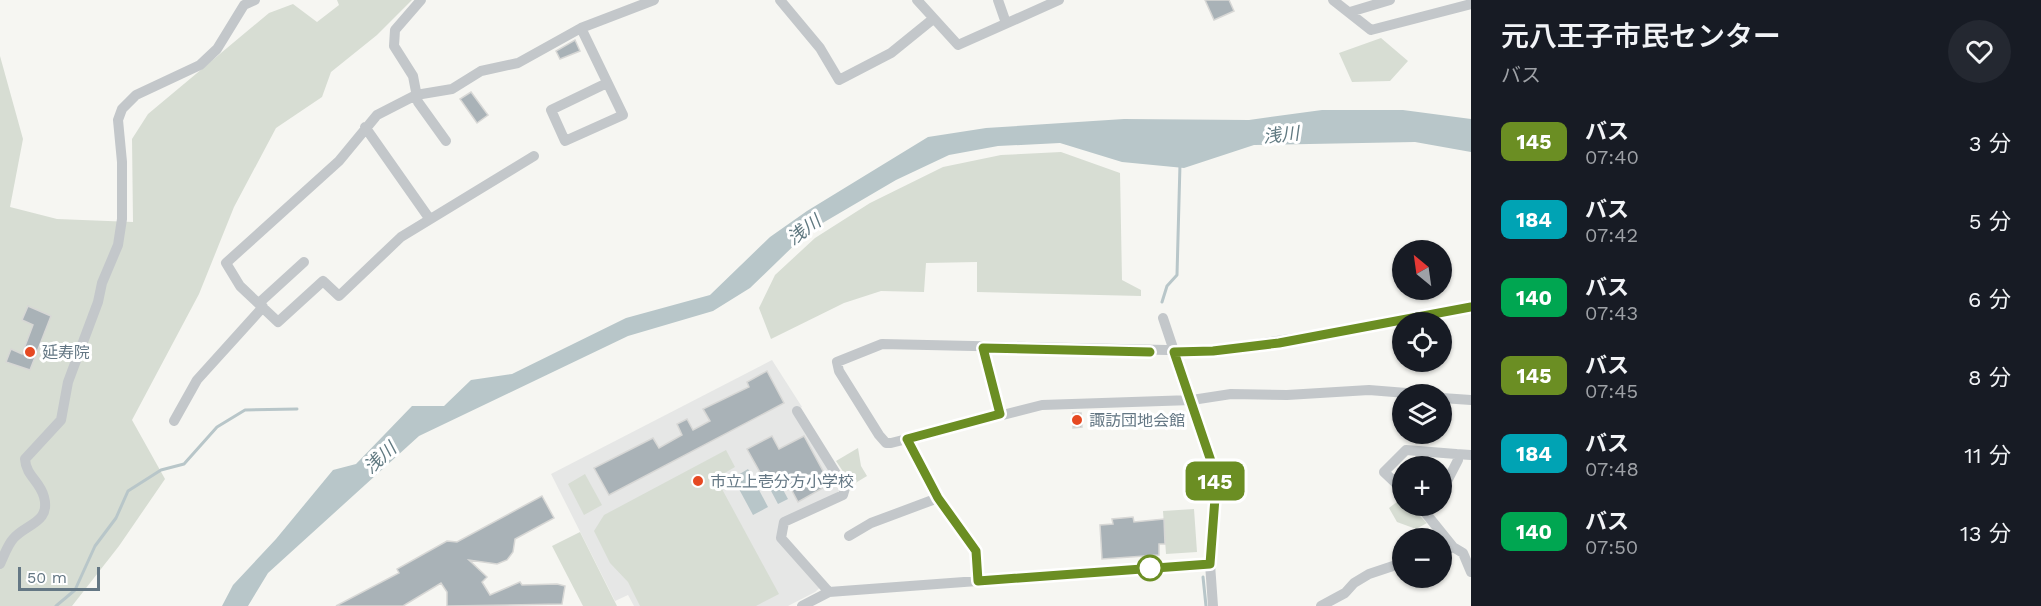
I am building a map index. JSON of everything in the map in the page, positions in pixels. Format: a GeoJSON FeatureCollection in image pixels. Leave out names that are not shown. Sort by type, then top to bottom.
{"type":"FeatureCollection","features":[{"type":"Feature","properties":{"kind":"street"},"geometry":{"type":"LineString","coordinates":[[0,564],[14,537],[39,521],[45,510],[44,497],[26,469],[25,459],[61,420],[68,382],[98,302],[102,283],[118,245],[122,219],[122,162],[118,120],[122,110],[136,95],[200,65],[217,49],[244,5],[255,0]]}},
{"type":"Feature","properties":{"kind":"street"},"geometry":{"type":"LineString","coordinates":[[422,0],[395,30],[394,46],[413,76],[416,95],[446,141]]}},
{"type":"Feature","properties":{"kind":"street"},"geometry":{"type":"LineString","coordinates":[[534,156],[401,237],[339,296],[323,281],[278,322],[240,286],[226,263],[339,161],[377,115],[416,95],[452,89],[481,71],[518,63],[581,28],[654,0]]}},
{"type":"Feature","properties":{"kind":"street"},"geometry":{"type":"LineString","coordinates":[[780,0],[820,48],[838,80],[891,53],[933,19]]}},
{"type":"Feature","properties":{"kind":"street"},"geometry":{"type":"LineString","coordinates":[[917,0],[958,45],[1059,0]]}},
{"type":"Feature","properties":{"kind":"street"},"geometry":{"type":"LineString","coordinates":[[998,0],[1006,23]]}},
{"type":"Feature","properties":{"kind":"street"},"geometry":{"type":"LineString","coordinates":[[1333,0],[1371,30],[1471,4]]}},
{"type":"Feature","properties":{"kind":"street"},"geometry":{"type":"LineString","coordinates":[[1350,12],[1390,0]]}},
{"type":"Feature","properties":{"kind":"street"},"geometry":{"type":"LineString","coordinates":[[581,28],[623,115],[565,141],[551,110],[607,83]]}},
{"type":"Feature","properties":{"kind":"street"},"geometry":{"type":"LineString","coordinates":[[365,127],[429,218]]}},
{"type":"Feature","properties":{"kind":"street"},"geometry":{"type":"LineString","coordinates":[[174,421],[197,380],[261,305],[304,262]]}},
{"type":"Feature","properties":{"kind":"street"},"geometry":{"type":"LineString","coordinates":[[1392,392],[1369,390],[1287,395],[1231,394],[1192,400],[1042,405],[907,439],[886,442],[839,371],[837,362],[882,344],[983,348],[1213,351],[1279,343],[1471,307]]}},
{"type":"Feature","properties":{"kind":"street"},"geometry":{"type":"LineString","coordinates":[[1163,318],[1214,470],[1215,498],[1210,564],[1213,606]]}},
{"type":"Feature","properties":{"kind":"street"},"geometry":{"type":"LineString","coordinates":[[983,348],[1000,414]]}},
{"type":"Feature","properties":{"kind":"street"},"geometry":{"type":"LineString","coordinates":[[1452,399],[1471,400]]}},
{"type":"Feature","properties":{"kind":"street"},"geometry":{"type":"LineString","coordinates":[[797,411],[845,488],[843,495],[784,522],[780,538],[829,592]]}},
{"type":"Feature","properties":{"kind":"street"},"geometry":{"type":"LineString","coordinates":[[907,439],[938,498],[976,551],[978,581]]}},
{"type":"Feature","properties":{"kind":"street"},"geometry":{"type":"LineString","coordinates":[[1400,456],[1406,450],[1471,455]]}},
{"type":"Feature","properties":{"kind":"street"},"geometry":{"type":"LineString","coordinates":[[1452,472],[1458,460],[1456,454]]}},
{"type":"Feature","properties":{"kind":"street"},"geometry":{"type":"LineString","coordinates":[[1392,464],[1384,472],[1392,480]]}},
{"type":"Feature","properties":{"kind":"street"},"geometry":{"type":"LineString","coordinates":[[849,536],[871,523],[938,498]]}},
{"type":"Feature","properties":{"kind":"street"},"geometry":{"type":"LineString","coordinates":[[1435,516],[1453,547],[1463,553],[1471,572]]}},
{"type":"Feature","properties":{"kind":"street"},"geometry":{"type":"LineString","coordinates":[[802,606],[829,592],[1210,564]]}},
{"type":"Feature","properties":{"kind":"street"},"geometry":{"type":"LineString","coordinates":[[1321,606],[1345,593],[1354,583],[1369,573],[1392,566]]}},
{"type":"Feature","properties":{"kind":"shaded area"},"geometry":{"type":"Polygon","coordinates":[[[337,0],[412,0],[377,35],[331,72],[322,97],[276,128],[234,207],[199,294],[132,420],[165,479],[119,546],[72,606],[0,606],[0,56],[23,139],[10,207],[57,219],[133,222],[132,139],[148,114],[269,13],[293,4],[317,22],[339,5],[337,0]]]}},
{"type":"Feature","properties":{"kind":"shaded area"},"geometry":{"type":"Polygon","coordinates":[[[1381,38],[1408,61],[1390,81],[1352,82],[1339,53],[1381,38]]]}},
{"type":"Feature","properties":{"kind":"shaded area"},"geometry":{"type":"Polygon","coordinates":[[[1061,152],[1120,173],[1122,280],[1141,290],[1141,296],[977,292],[977,262],[926,263],[924,292],[881,291],[844,303],[771,339],[759,308],[775,275],[815,238],[870,203],[943,167],[1001,155],[1061,152]]]}},
{"type":"Feature","properties":{"kind":"shaded area","name":"市立上壱分方小学校"},"geometry":{"type":"Polygon","coordinates":[[[772,360],[802,407],[797,410],[845,488],[784,522],[780,533],[823,585],[815,592],[788,606],[634,606],[628,595],[615,601],[551,474],[772,360]]]}},
{"type":"Feature","properties":{"kind":"shaded area"},"geometry":{"type":"Polygon","coordinates":[[[858,448],[861,466],[867,476],[852,485],[836,461],[858,448]]]}},
{"type":"Feature","properties":{"kind":"shaded area"},"geometry":{"type":"Polygon","coordinates":[[[726,450],[735,467],[716,478],[779,594],[756,606],[640,606],[628,582],[610,563],[594,531],[604,515],[726,450]]]}},
{"type":"Feature","properties":{"kind":"shaded area"},"geometry":{"type":"Polygon","coordinates":[[[585,474],[602,505],[584,515],[568,484],[585,474]]]}},
{"type":"Feature","properties":{"kind":"shaded area"},"geometry":{"type":"Polygon","coordinates":[[[1194,509],[1197,552],[1166,554],[1163,511],[1194,509]]]}},
{"type":"Feature","properties":{"kind":"shaded area"},"geometry":{"type":"Polygon","coordinates":[[[1394,516],[1420,516],[1427,523],[1413,528],[1397,522],[1394,516]]]}},
{"type":"Feature","properties":{"kind":"shaded area"},"geometry":{"type":"Polygon","coordinates":[[[580,532],[617,606],[583,606],[552,546],[580,532]]]}},
{"type":"Feature","properties":{"kind":"water","name":"浅川"},"geometry":{"type":"Polygon","coordinates":[[[1322,110],[1403,110],[1471,119],[1471,152],[1415,142],[1254,145],[1184,168],[1122,162],[1060,143],[998,146],[949,155],[896,180],[809,231],[750,288],[713,311],[628,336],[419,436],[268,573],[248,606],[222,606],[233,585],[276,539],[333,470],[356,464],[412,406],[444,406],[471,380],[512,374],[626,318],[710,295],[770,237],[807,211],[928,137],[986,128],[1124,119],[1249,120],[1322,110]]]}},
{"type":"Feature","properties":{"kind":"water"},"geometry":{"type":"Polygon","coordinates":[[[748,469],[768,507],[753,515],[733,478],[748,469]]]}},
{"type":"Feature","properties":{"kind":"water"},"geometry":{"type":"Polygon","coordinates":[[[780,484],[788,499],[778,504],[770,489],[780,484]]]}},
{"type":"Feature","properties":{"kind":"building"},"geometry":{"type":"Polygon","coordinates":[[[1205,0],[1229,0],[1234,11],[1214,20],[1205,0]]]}},
{"type":"Feature","properties":{"kind":"building"},"geometry":{"type":"Polygon","coordinates":[[[575,40],[580,51],[560,59],[556,51],[575,40]]]}},
{"type":"Feature","properties":{"kind":"building"},"geometry":{"type":"Polygon","coordinates":[[[471,92],[488,115],[477,123],[460,99],[471,92]]]}},
{"type":"Feature","properties":{"kind":"building"},"geometry":{"type":"Polygon","coordinates":[[[28,306],[51,316],[30,370],[6,362],[11,349],[22,354],[33,325],[22,320],[28,306]]]}},
{"type":"Feature","properties":{"kind":"building"},"geometry":{"type":"Polygon","coordinates":[[[767,371],[784,403],[609,495],[594,468],[653,438],[659,448],[682,435],[677,424],[687,419],[693,430],[710,421],[703,409],[749,387],[747,382],[767,371]]]}},
{"type":"Feature","properties":{"kind":"building","name":"諏訪団地会館"},"geometry":{"type":"Polygon","coordinates":[[[1073,413],[1081,413],[1082,427],[1073,428],[1073,413]]]}},
{"type":"Feature","properties":{"kind":"building"},"geometry":{"type":"Polygon","coordinates":[[[772,436],[779,449],[804,436],[830,484],[798,502],[783,474],[766,483],[747,449],[772,436]]]}},
{"type":"Feature","properties":{"kind":"building"},"geometry":{"type":"Polygon","coordinates":[[[542,496],[554,518],[515,539],[513,552],[507,560],[497,564],[469,560],[487,577],[482,582],[490,595],[520,582],[522,585],[557,584],[565,586],[562,604],[447,606],[447,592],[441,583],[403,606],[336,606],[399,573],[397,569],[447,541],[457,542],[542,496]]]}},
{"type":"Feature","properties":{"kind":"building"},"geometry":{"type":"Polygon","coordinates":[[[1133,517],[1134,522],[1164,519],[1165,544],[1159,544],[1159,555],[1102,559],[1100,525],[1113,524],[1112,519],[1133,517]]]}},
{"type":"Feature","properties":{"kind":"waterway"},"geometry":{"type":"LineString","coordinates":[[1162,302],[1167,286],[1177,275],[1180,164]]}},
{"type":"Feature","properties":{"kind":"waterway"},"geometry":{"type":"LineString","coordinates":[[56,606],[75,590],[95,546],[116,518],[128,491],[161,470],[184,464],[217,427],[245,410],[297,409]]}},
{"type":"Feature","properties":{"kind":"waterway"},"geometry":{"type":"LineString","coordinates":[[1203,577],[1206,606]]}},
{"type":"Feature","properties":{"kind":"bus line","name":"145"},"geometry":{"type":"LineString","coordinates":[[1150,352],[983,348],[1000,414],[907,439],[938,498],[976,551],[978,581],[1210,564],[1215,498],[1214,470],[1174,352],[1213,351],[1279,343],[1471,307]]}},
{"type":"Feature","properties":{"kind":"place","name":"延寿院"},"geometry":{"type":"Point","coordinates":[30,352]}},
{"type":"Feature","properties":{"kind":"place","name":"諏訪団地会館"},"geometry":{"type":"Point","coordinates":[1077,420]}},
{"type":"Feature","properties":{"kind":"place","name":"市立上壱分方小学校"},"geometry":{"type":"Point","coordinates":[698,481]}}]}
